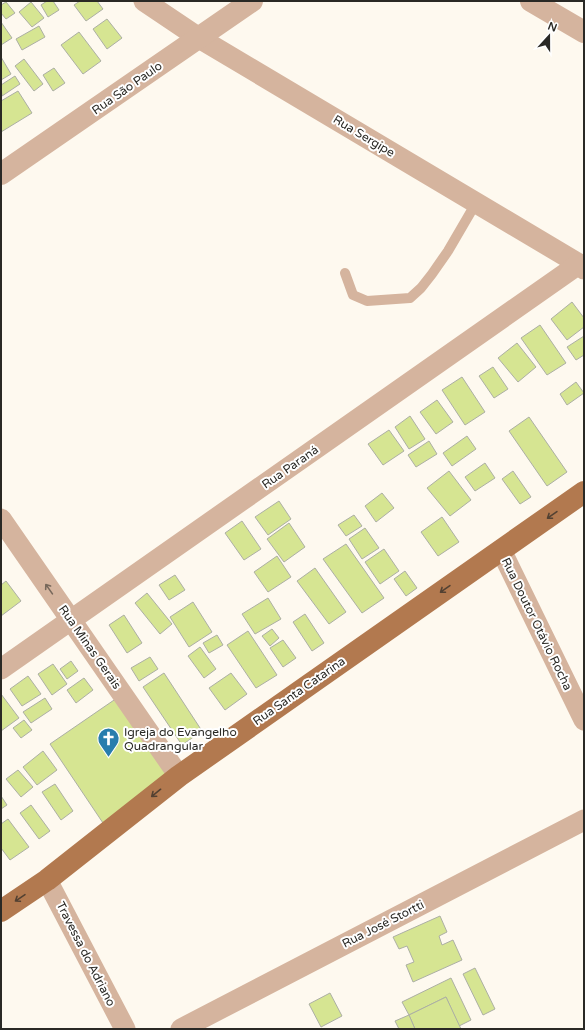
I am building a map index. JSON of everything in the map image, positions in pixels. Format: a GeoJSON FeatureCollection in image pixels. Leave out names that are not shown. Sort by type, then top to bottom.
{"type":"FeatureCollection","features":[{"type":"Feature","properties":{"kind":"main road","name":"Rua Santa Catarina"},"geometry":{"type":"LineString","coordinates":[[1,911],[47,880],[178,776],[584,492]]}},
{"type":"Feature","properties":{"kind":"street","name":"Rua Sergipe"},"geometry":{"type":"LineString","coordinates":[[144,1],[199,38],[581,267]]}},
{"type":"Feature","properties":{"kind":"street","name":"Rua São Paulo"},"geometry":{"type":"LineString","coordinates":[[3,168],[199,38],[252,1]]}},
{"type":"Feature","properties":{"kind":"street"},"geometry":{"type":"LineString","coordinates":[[531,1],[584,32]]}},
{"type":"Feature","properties":{"kind":"street","name":"Rua Paraná"},"geometry":{"type":"LineString","coordinates":[[1,669],[581,267]]}},
{"type":"Feature","properties":{"kind":"street","name":"Rua Minas Gerais"},"geometry":{"type":"LineString","coordinates":[[1,519],[178,776]]}},
{"type":"Feature","properties":{"kind":"street","name":"Rua Doutor Otávio Rocha"},"geometry":{"type":"LineString","coordinates":[[501,550],[584,720]]}},
{"type":"Feature","properties":{"kind":"street","name":"Rua José Stortti"},"geometry":{"type":"LineString","coordinates":[[181,1029],[584,820]]}},
{"type":"Feature","properties":{"kind":"street","name":"Travessa do Adriano"},"geometry":{"type":"LineString","coordinates":[[47,880],[125,1029]]}},
{"type":"Feature","properties":{"kind":"lane"},"geometry":{"type":"LineString","coordinates":[[345,273],[353,295],[367,301],[410,298],[421,288],[448,251],[476,203]]}},
{"type":"Feature","properties":{"kind":"building"},"geometry":{"type":"Polygon","coordinates":[[[47,1],[53,1],[59,10],[48,17],[41,5],[47,1]]]}},
{"type":"Feature","properties":{"kind":"building"},"geometry":{"type":"Polygon","coordinates":[[[80,1],[97,1],[103,9],[86,21],[74,5],[80,1]]]}},
{"type":"Feature","properties":{"kind":"building"},"geometry":{"type":"Polygon","coordinates":[[[6,2],[15,13],[6,19],[1,13],[1,5],[6,2]]]}},
{"type":"Feature","properties":{"kind":"building"},"geometry":{"type":"Polygon","coordinates":[[[31,2],[44,18],[32,27],[19,12],[31,2]]]}},
{"type":"Feature","properties":{"kind":"building"},"geometry":{"type":"Polygon","coordinates":[[[107,19],[122,38],[107,49],[93,29],[107,19]]]}},
{"type":"Feature","properties":{"kind":"building"},"geometry":{"type":"Polygon","coordinates":[[[1,22],[12,38],[1,45],[1,22]]]}},
{"type":"Feature","properties":{"kind":"building"},"geometry":{"type":"Polygon","coordinates":[[[39,26],[45,37],[22,50],[16,39],[39,26]]]}},
{"type":"Feature","properties":{"kind":"building"},"geometry":{"type":"Polygon","coordinates":[[[79,32],[101,61],[83,74],[61,45],[79,32]]]}},
{"type":"Feature","properties":{"kind":"building"},"geometry":{"type":"Polygon","coordinates":[[[1,57],[11,74],[1,80],[1,57]]]}},
{"type":"Feature","properties":{"kind":"building"},"geometry":{"type":"Polygon","coordinates":[[[24,59],[43,84],[34,91],[15,66],[24,59]]]}},
{"type":"Feature","properties":{"kind":"building"},"geometry":{"type":"Polygon","coordinates":[[[54,68],[65,83],[53,91],[43,75],[54,68]]]}},
{"type":"Feature","properties":{"kind":"building"},"geometry":{"type":"Polygon","coordinates":[[[15,76],[20,84],[2,96],[1,85],[15,76]]]}},
{"type":"Feature","properties":{"kind":"building"},"geometry":{"type":"Polygon","coordinates":[[[18,91],[32,113],[1,132],[1,101],[18,91]]]}},
{"type":"Feature","properties":{"kind":"building"},"geometry":{"type":"Polygon","coordinates":[[[572,302],[584,318],[584,327],[567,340],[551,319],[572,302]]]}},
{"type":"Feature","properties":{"kind":"building"},"geometry":{"type":"Polygon","coordinates":[[[540,325],[566,363],[547,375],[521,338],[540,325]]]}},
{"type":"Feature","properties":{"kind":"building"},"geometry":{"type":"Polygon","coordinates":[[[584,336],[584,355],[576,360],[567,347],[584,336]]]}},
{"type":"Feature","properties":{"kind":"building"},"geometry":{"type":"Polygon","coordinates":[[[517,343],[536,367],[518,382],[498,358],[517,343]]]}},
{"type":"Feature","properties":{"kind":"building"},"geometry":{"type":"Polygon","coordinates":[[[493,367],[508,389],[494,398],[479,376],[493,367]]]}},
{"type":"Feature","properties":{"kind":"building"},"geometry":{"type":"Polygon","coordinates":[[[462,377],[485,412],[465,425],[442,390],[462,377]]]}},
{"type":"Feature","properties":{"kind":"building"},"geometry":{"type":"Polygon","coordinates":[[[576,382],[584,393],[567,405],[560,394],[576,382]]]}},
{"type":"Feature","properties":{"kind":"building"},"geometry":{"type":"Polygon","coordinates":[[[437,400],[453,422],[436,434],[420,412],[437,400]]]}},
{"type":"Feature","properties":{"kind":"building"},"geometry":{"type":"Polygon","coordinates":[[[410,416],[425,439],[409,449],[395,427],[410,416]]]}},
{"type":"Feature","properties":{"kind":"building"},"geometry":{"type":"Polygon","coordinates":[[[529,417],[567,472],[547,486],[509,431],[529,417]]]}},
{"type":"Feature","properties":{"kind":"building"},"geometry":{"type":"Polygon","coordinates":[[[389,430],[404,451],[383,465],[368,444],[389,430]]]}},
{"type":"Feature","properties":{"kind":"building"},"geometry":{"type":"Polygon","coordinates":[[[467,436],[476,449],[452,466],[443,453],[467,436]]]}},
{"type":"Feature","properties":{"kind":"building"},"geometry":{"type":"Polygon","coordinates":[[[429,441],[437,454],[416,467],[408,455],[429,441]]]}},
{"type":"Feature","properties":{"kind":"building"},"geometry":{"type":"Polygon","coordinates":[[[485,463],[495,478],[475,491],[465,477],[485,463]]]}},
{"type":"Feature","properties":{"kind":"building"},"geometry":{"type":"Polygon","coordinates":[[[449,471],[471,500],[450,516],[427,488],[449,471]]]}},
{"type":"Feature","properties":{"kind":"building"},"geometry":{"type":"Polygon","coordinates":[[[513,471],[531,497],[520,504],[502,479],[513,471]]]}},
{"type":"Feature","properties":{"kind":"building"},"geometry":{"type":"Polygon","coordinates":[[[382,493],[394,508],[376,522],[365,506],[382,493]]]}},
{"type":"Feature","properties":{"kind":"building"},"geometry":{"type":"Polygon","coordinates":[[[279,501],[291,519],[268,535],[255,517],[279,501]]]}},
{"type":"Feature","properties":{"kind":"building"},"geometry":{"type":"Polygon","coordinates":[[[354,515],[362,526],[346,536],[338,525],[354,515]]]}},
{"type":"Feature","properties":{"kind":"building"},"geometry":{"type":"Polygon","coordinates":[[[442,517],[459,542],[438,556],[421,532],[442,517]]]}},
{"type":"Feature","properties":{"kind":"building"},"geometry":{"type":"Polygon","coordinates":[[[242,521],[261,549],[244,560],[225,533],[242,521]]]}},
{"type":"Feature","properties":{"kind":"building"},"geometry":{"type":"Polygon","coordinates":[[[289,523],[305,547],[284,562],[267,539],[289,523]]]}},
{"type":"Feature","properties":{"kind":"building"},"geometry":{"type":"Polygon","coordinates":[[[365,528],[379,548],[362,559],[349,539],[365,528]]]}},
{"type":"Feature","properties":{"kind":"building"},"geometry":{"type":"Polygon","coordinates":[[[346,544],[384,598],[362,613],[323,559],[346,544]]]}},
{"type":"Feature","properties":{"kind":"building"},"geometry":{"type":"Polygon","coordinates":[[[384,549],[399,571],[380,584],[365,562],[384,549]]]}},
{"type":"Feature","properties":{"kind":"building"},"geometry":{"type":"Polygon","coordinates":[[[277,556],[291,577],[268,592],[254,572],[277,556]]]}},
{"type":"Feature","properties":{"kind":"building"},"geometry":{"type":"Polygon","coordinates":[[[315,568],[346,612],[329,624],[297,581],[315,568]]]}},
{"type":"Feature","properties":{"kind":"building"},"geometry":{"type":"Polygon","coordinates":[[[405,571],[417,588],[406,596],[394,579],[405,571]]]}},
{"type":"Feature","properties":{"kind":"building"},"geometry":{"type":"Polygon","coordinates":[[[175,575],[185,590],[169,600],[159,585],[175,575]]]}},
{"type":"Feature","properties":{"kind":"building"},"geometry":{"type":"Polygon","coordinates":[[[6,581],[21,601],[1,616],[1,585],[6,581]]]}},
{"type":"Feature","properties":{"kind":"building"},"geometry":{"type":"Polygon","coordinates":[[[147,593],[172,624],[160,634],[135,603],[147,593]]]}},
{"type":"Feature","properties":{"kind":"building"},"geometry":{"type":"Polygon","coordinates":[[[268,598],[281,619],[255,634],[242,614],[268,598]]]}},
{"type":"Feature","properties":{"kind":"building"},"geometry":{"type":"Polygon","coordinates":[[[193,602],[212,632],[189,647],[170,617],[193,602]]]}},
{"type":"Feature","properties":{"kind":"building"},"geometry":{"type":"Polygon","coordinates":[[[305,614],[324,643],[312,651],[293,622],[305,614]]]}},
{"type":"Feature","properties":{"kind":"building"},"geometry":{"type":"Polygon","coordinates":[[[124,615],[142,643],[127,653],[109,625],[124,615]]]}},
{"type":"Feature","properties":{"kind":"building"},"geometry":{"type":"Polygon","coordinates":[[[272,629],[279,638],[270,646],[262,636],[272,629]]]}},
{"type":"Feature","properties":{"kind":"building"},"geometry":{"type":"Polygon","coordinates":[[[248,631],[277,675],[256,688],[227,645],[248,631]]]}},
{"type":"Feature","properties":{"kind":"building"},"geometry":{"type":"Polygon","coordinates":[[[217,635],[223,645],[209,653],[203,643],[217,635]]]}},
{"type":"Feature","properties":{"kind":"building"},"geometry":{"type":"Polygon","coordinates":[[[283,640],[296,658],[283,667],[270,648],[283,640]]]}},
{"type":"Feature","properties":{"kind":"building"},"geometry":{"type":"Polygon","coordinates":[[[200,647],[216,669],[204,678],[188,656],[200,647]]]}},
{"type":"Feature","properties":{"kind":"building"},"geometry":{"type":"Polygon","coordinates":[[[150,657],[158,669],[139,681],[131,668],[150,657]]]}},
{"type":"Feature","properties":{"kind":"building"},"geometry":{"type":"Polygon","coordinates":[[[71,661],[78,671],[67,679],[60,669],[71,661]]]}},
{"type":"Feature","properties":{"kind":"building"},"geometry":{"type":"Polygon","coordinates":[[[53,664],[67,684],[52,695],[38,674],[53,664]]]}},
{"type":"Feature","properties":{"kind":"building"},"geometry":{"type":"Polygon","coordinates":[[[164,673],[202,731],[182,745],[143,687],[164,673]]]}},
{"type":"Feature","properties":{"kind":"building"},"geometry":{"type":"Polygon","coordinates":[[[231,673],[247,694],[225,710],[209,688],[231,673]]]}},
{"type":"Feature","properties":{"kind":"building"},"geometry":{"type":"Polygon","coordinates":[[[28,676],[41,694],[22,706],[10,689],[28,676]]]}},
{"type":"Feature","properties":{"kind":"building"},"geometry":{"type":"Polygon","coordinates":[[[84,678],[93,690],[76,703],[67,690],[84,678]]]}},
{"type":"Feature","properties":{"kind":"building"},"geometry":{"type":"Polygon","coordinates":[[[1,694],[19,718],[1,731],[1,694]]]}},
{"type":"Feature","properties":{"kind":"building"},"geometry":{"type":"Polygon","coordinates":[[[45,698],[52,709],[31,723],[23,712],[45,698]]]}},
{"type":"Feature","properties":{"kind":"building","name":"Igreja do Evangelho Quadrangular"},"geometry":{"type":"Polygon","coordinates":[[[117,698],[167,773],[103,823],[50,744],[117,698]]]}},
{"type":"Feature","properties":{"kind":"building"},"geometry":{"type":"Polygon","coordinates":[[[24,720],[32,730],[21,738],[13,728],[24,720]]]}},
{"type":"Feature","properties":{"kind":"building"},"geometry":{"type":"Polygon","coordinates":[[[43,751],[57,770],[37,785],[23,767],[43,751]]]}},
{"type":"Feature","properties":{"kind":"building"},"geometry":{"type":"Polygon","coordinates":[[[18,770],[33,787],[21,797],[6,779],[18,770]]]}},
{"type":"Feature","properties":{"kind":"building"},"geometry":{"type":"Polygon","coordinates":[[[55,784],[73,811],[61,820],[42,792],[55,784]]]}},
{"type":"Feature","properties":{"kind":"building"},"geometry":{"type":"Polygon","coordinates":[[[1,796],[7,805],[1,809],[1,796]]]}},
{"type":"Feature","properties":{"kind":"building"},"geometry":{"type":"Polygon","coordinates":[[[31,805],[50,831],[39,839],[20,813],[31,805]]]}},
{"type":"Feature","properties":{"kind":"building"},"geometry":{"type":"Polygon","coordinates":[[[8,819],[29,847],[10,860],[1,848],[1,824],[8,819]]]}},
{"type":"Feature","properties":{"kind":"building"},"geometry":{"type":"Polygon","coordinates":[[[440,916],[447,932],[439,936],[442,945],[453,940],[462,960],[413,982],[406,965],[414,962],[407,946],[399,949],[393,937],[440,916]]]}},
{"type":"Feature","properties":{"kind":"building"},"geometry":{"type":"Polygon","coordinates":[[[475,968],[495,1009],[483,1015],[463,974],[475,968]]]}},
{"type":"Feature","properties":{"kind":"building"},"geometry":{"type":"Polygon","coordinates":[[[451,978],[471,1020],[459,1026],[446,997],[409,1015],[402,1002],[451,978]]]}},
{"type":"Feature","properties":{"kind":"building"},"geometry":{"type":"Polygon","coordinates":[[[330,993],[342,1016],[321,1027],[309,1004],[330,993]]]}},
{"type":"Feature","properties":{"kind":"building"},"geometry":{"type":"Polygon","coordinates":[[[446,997],[461,1029],[415,1029],[409,1015],[446,997]]]}},
{"type":"Feature","properties":{"kind":"building"},"geometry":{"type":"Polygon","coordinates":[[[409,1015],[415,1029],[399,1029],[395,1021],[409,1015]]]}},
{"type":"Feature","properties":{"kind":"place","name":"Igreja do Evangelho Quadrangular"},"geometry":{"type":"Point","coordinates":[108,758]}}]}
